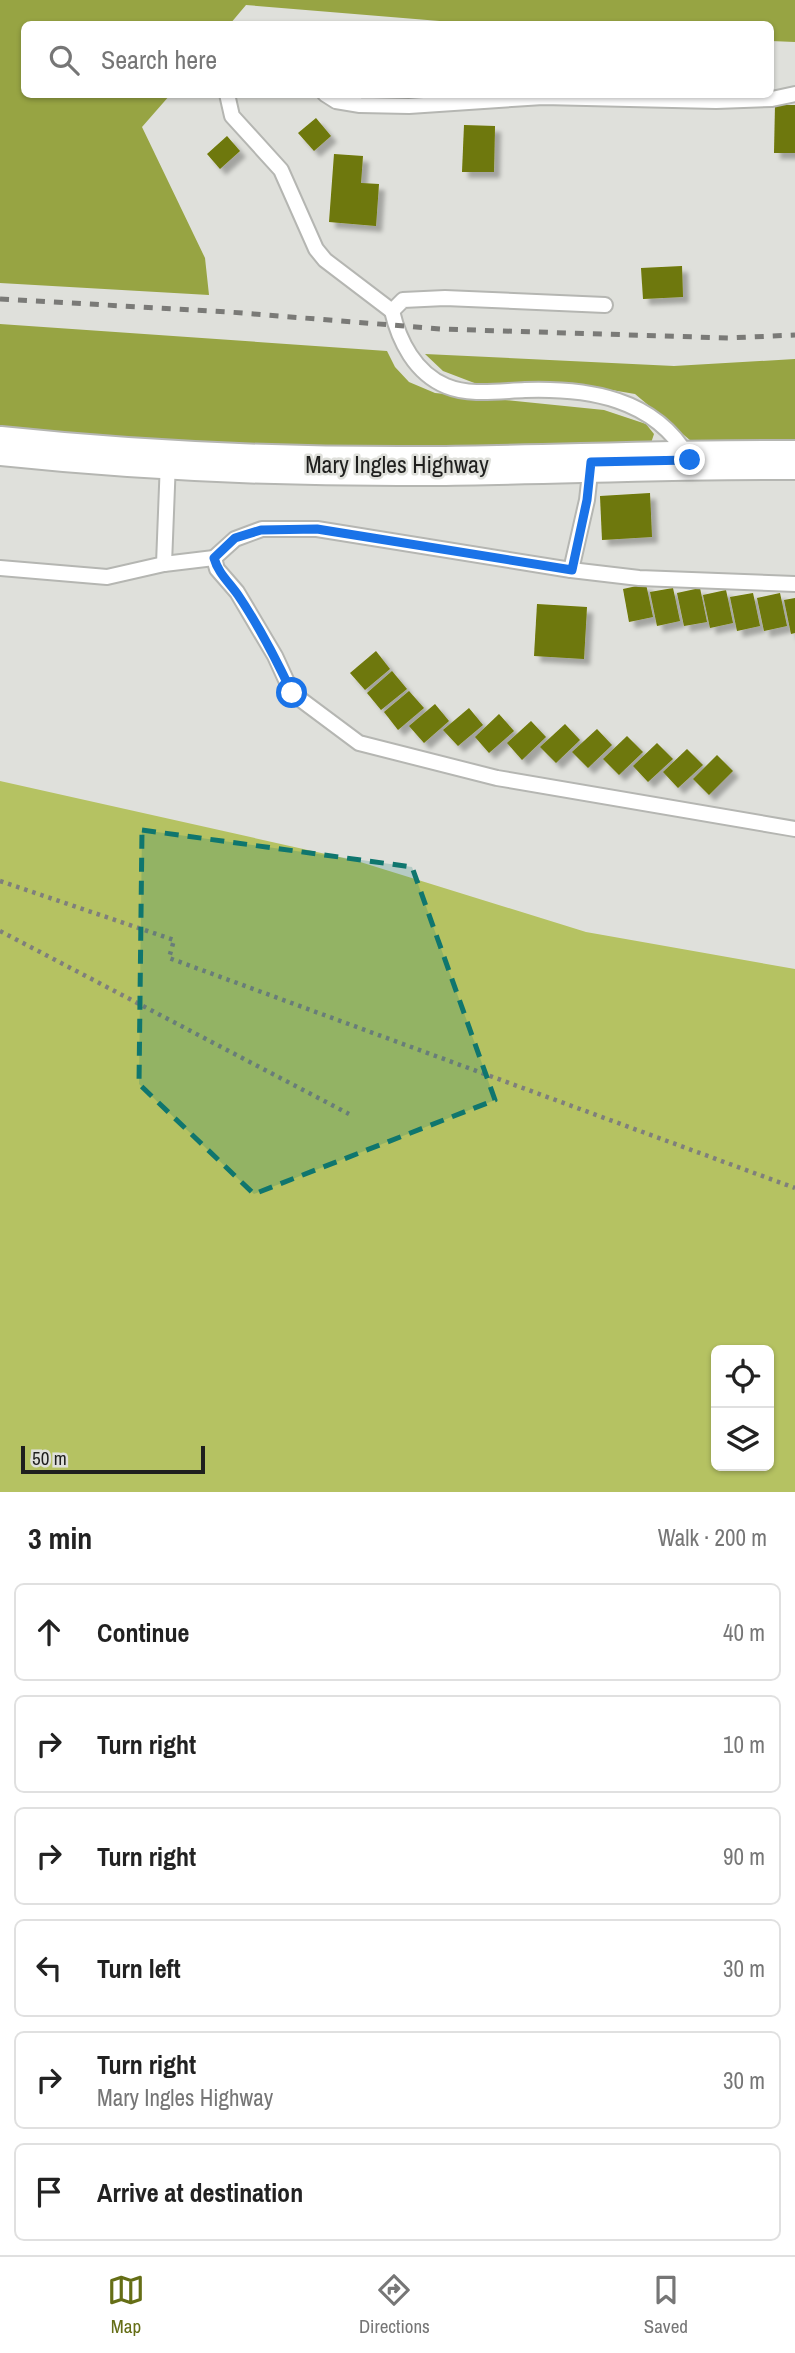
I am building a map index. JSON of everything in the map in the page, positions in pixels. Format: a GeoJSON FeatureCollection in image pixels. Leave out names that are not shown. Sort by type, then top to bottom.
{"type":"FeatureCollection","features":[{"type":"Feature","properties":{"kind":"street","name":"Mary Ingles Highway"},"geometry":{"type":"LineString","coordinates":[[0,446],[167,460],[428,466],[795,460]]}},
{"type":"Feature","properties":{"kind":"lane"},"geometry":{"type":"LineString","coordinates":[[601,98],[772,99],[795,94]]}},
{"type":"Feature","properties":{"kind":"lane"},"geometry":{"type":"LineString","coordinates":[[228,98],[232,116],[281,170],[320,254],[392,311],[406,351],[422,369],[445,386],[475,392],[579,391],[615,399],[652,416],[677,439],[690,460]]}},
{"type":"Feature","properties":{"kind":"lane"},"geometry":{"type":"LineString","coordinates":[[331,98],[360,104],[409,106],[528,98]]}},
{"type":"Feature","properties":{"kind":"lane"},"geometry":{"type":"LineString","coordinates":[[392,311],[403,300],[444,298],[606,305]]}},
{"type":"Feature","properties":{"kind":"lane"},"geometry":{"type":"LineString","coordinates":[[164,564],[167,460]]}},
{"type":"Feature","properties":{"kind":"lane"},"geometry":{"type":"LineString","coordinates":[[572,570],[587,500],[591,462]]}},
{"type":"Feature","properties":{"kind":"lane"},"geometry":{"type":"LineString","coordinates":[[0,568],[107,577],[164,564],[214,558],[235,538],[261,530],[317,529],[572,570],[639,578],[795,584]]}},
{"type":"Feature","properties":{"kind":"lane"},"geometry":{"type":"LineString","coordinates":[[214,558],[217,569],[237,592],[275,656],[292,693],[359,743],[497,778],[795,829]]}},
{"type":"Feature","properties":{"kind":"path"},"geometry":{"type":"LineString","coordinates":[[0,881],[174,940],[169,958],[795,1188]]}},
{"type":"Feature","properties":{"kind":"path"},"geometry":{"type":"LineString","coordinates":[[0,931],[349,1114]]}},
{"type":"Feature","properties":{"kind":"highlighted area"},"geometry":{"type":"Polygon","coordinates":[[[142,830],[412,867],[495,1100],[254,1194],[139,1084],[142,830]]]}},
{"type":"Feature","properties":{"kind":"shaded area"},"geometry":{"type":"Polygon","coordinates":[[[0,0],[795,0],[795,42],[774,41],[774,21],[440,21],[246,5],[233,21],[21,21],[21,98],[167,98],[142,127],[205,258],[209,295],[0,283],[0,0]]]}},
{"type":"Feature","properties":{"kind":"shaded area"},"geometry":{"type":"Polygon","coordinates":[[[0,324],[387,351],[395,367],[409,382],[435,393],[604,410],[646,424],[654,434],[651,443],[388,449],[87,437],[0,427],[0,324]]]}},
{"type":"Feature","properties":{"kind":"shaded area"},"geometry":{"type":"Polygon","coordinates":[[[425,354],[674,366],[795,359],[795,443],[697,446],[635,394],[571,383],[477,384],[443,371],[425,354]]]}},
{"type":"Feature","properties":{"kind":"shaded area"},"geometry":{"type":"Polygon","coordinates":[[[0,781],[357,861],[586,932],[795,969],[795,1492],[0,1492],[0,781]]]}},
{"type":"Feature","properties":{"kind":"building"},"geometry":{"type":"Polygon","coordinates":[[[775,105],[795,105],[795,153],[774,153],[775,105]]]}},
{"type":"Feature","properties":{"kind":"building"},"geometry":{"type":"Polygon","coordinates":[[[316,118],[331,136],[314,151],[298,133],[316,118]]]}},
{"type":"Feature","properties":{"kind":"building"},"geometry":{"type":"Polygon","coordinates":[[[464,125],[495,126],[494,172],[462,172],[464,125]]]}},
{"type":"Feature","properties":{"kind":"building"},"geometry":{"type":"Polygon","coordinates":[[[227,136],[240,151],[220,169],[207,154],[227,136]]]}},
{"type":"Feature","properties":{"kind":"building"},"geometry":{"type":"Polygon","coordinates":[[[334,154],[363,156],[361,183],[379,184],[376,226],[329,222],[334,154]]]}},
{"type":"Feature","properties":{"kind":"building"},"geometry":{"type":"Polygon","coordinates":[[[682,266],[683,297],[643,299],[641,268],[682,266]]]}},
{"type":"Feature","properties":{"kind":"building"},"geometry":{"type":"Polygon","coordinates":[[[650,493],[652,537],[602,540],[600,496],[650,493]]]}},
{"type":"Feature","properties":{"kind":"building"},"geometry":{"type":"Polygon","coordinates":[[[646,584],[653,617],[629,622],[623,589],[646,584]]]}},
{"type":"Feature","properties":{"kind":"building"},"geometry":{"type":"Polygon","coordinates":[[[673,588],[680,621],[657,626],[650,592],[673,588]]]}},
{"type":"Feature","properties":{"kind":"building"},"geometry":{"type":"Polygon","coordinates":[[[700,588],[707,622],[684,626],[677,593],[700,588]]]}},
{"type":"Feature","properties":{"kind":"building"},"geometry":{"type":"Polygon","coordinates":[[[726,590],[733,623],[710,628],[703,595],[726,590]]]}},
{"type":"Feature","properties":{"kind":"building"},"geometry":{"type":"Polygon","coordinates":[[[753,593],[760,626],[737,631],[730,597],[753,593]]]}},
{"type":"Feature","properties":{"kind":"building"},"geometry":{"type":"Polygon","coordinates":[[[780,593],[787,626],[764,631],[757,598],[780,593]]]}},
{"type":"Feature","properties":{"kind":"building"},"geometry":{"type":"Polygon","coordinates":[[[795,598],[795,633],[791,634],[784,600],[795,598]]]}},
{"type":"Feature","properties":{"kind":"building"},"geometry":{"type":"Polygon","coordinates":[[[537,604],[587,607],[584,659],[534,656],[537,604]]]}},
{"type":"Feature","properties":{"kind":"building"},"geometry":{"type":"Polygon","coordinates":[[[376,651],[390,669],[365,690],[350,673],[376,651]]]}},
{"type":"Feature","properties":{"kind":"building"},"geometry":{"type":"Polygon","coordinates":[[[392,671],[407,689],[381,710],[367,693],[392,671]]]}},
{"type":"Feature","properties":{"kind":"building"},"geometry":{"type":"Polygon","coordinates":[[[409,691],[424,708],[398,730],[384,712],[409,691]]]}},
{"type":"Feature","properties":{"kind":"building"},"geometry":{"type":"Polygon","coordinates":[[[435,704],[449,721],[424,743],[409,726],[435,704]]]}},
{"type":"Feature","properties":{"kind":"building"},"geometry":{"type":"Polygon","coordinates":[[[469,708],[483,725],[458,746],[443,730],[469,708]]]}},
{"type":"Feature","properties":{"kind":"building"},"geometry":{"type":"Polygon","coordinates":[[[499,714],[514,731],[489,753],[475,737],[499,714]]]}},
{"type":"Feature","properties":{"kind":"building"},"geometry":{"type":"Polygon","coordinates":[[[531,721],[546,737],[522,760],[507,743],[531,721]]]}},
{"type":"Feature","properties":{"kind":"building"},"geometry":{"type":"Polygon","coordinates":[[[565,724],[580,740],[556,763],[540,747],[565,724]]]}},
{"type":"Feature","properties":{"kind":"building"},"geometry":{"type":"Polygon","coordinates":[[[597,729],[612,745],[588,768],[572,752],[597,729]]]}},
{"type":"Feature","properties":{"kind":"building"},"geometry":{"type":"Polygon","coordinates":[[[627,736],[643,752],[619,775],[603,759],[627,736]]]}},
{"type":"Feature","properties":{"kind":"building"},"geometry":{"type":"Polygon","coordinates":[[[657,743],[673,759],[648,782],[633,766],[657,743]]]}},
{"type":"Feature","properties":{"kind":"building"},"geometry":{"type":"Polygon","coordinates":[[[687,749],[703,765],[678,788],[663,772],[687,749]]]}},
{"type":"Feature","properties":{"kind":"building"},"geometry":{"type":"Polygon","coordinates":[[[717,755],[733,771],[709,795],[693,779],[717,755]]]}},
{"type":"Feature","properties":{"kind":"railway"},"geometry":{"type":"LineString","coordinates":[[0,299],[229,312],[441,329],[728,338],[795,335]]}},
{"type":"Feature","properties":{"kind":"route"},"geometry":{"type":"LineString","coordinates":[[292,693],[275,656],[237,592],[217,569],[214,558],[235,538],[261,530],[317,529],[572,570],[587,500],[591,462],[690,460]]}}]}
